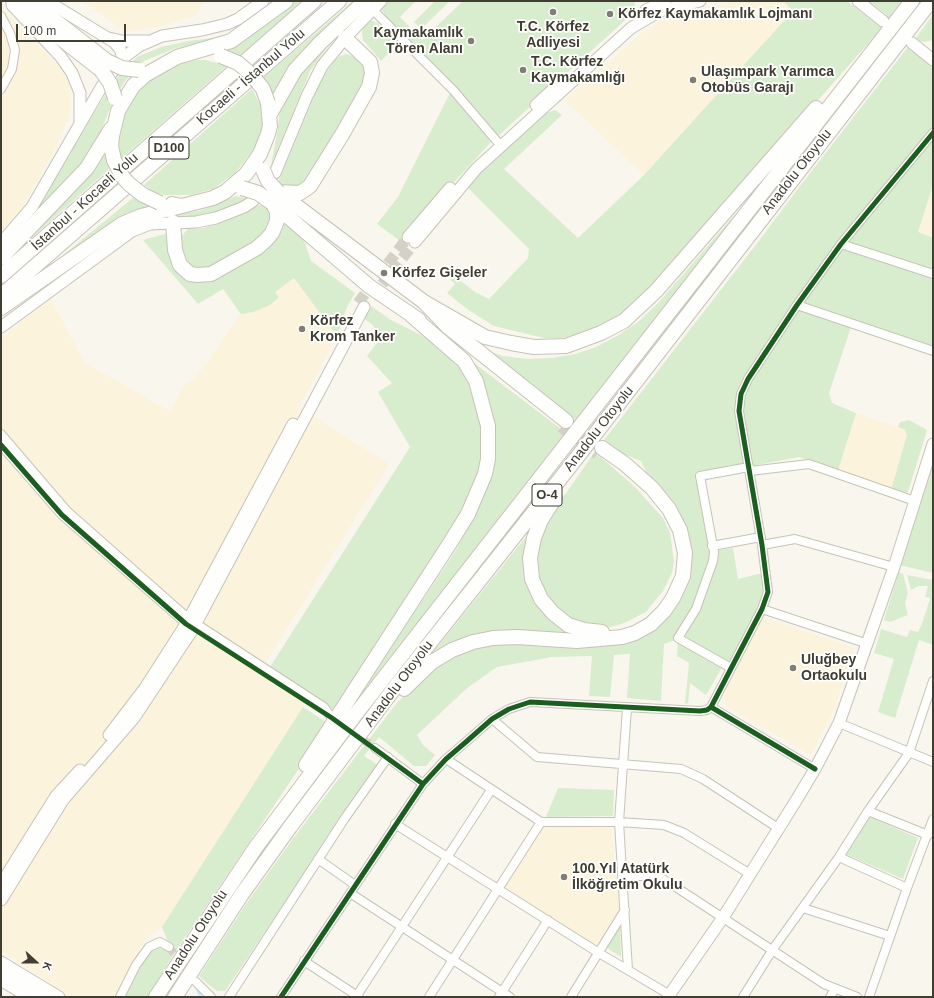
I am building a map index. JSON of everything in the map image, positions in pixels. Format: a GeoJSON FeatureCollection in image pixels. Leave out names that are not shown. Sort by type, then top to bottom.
{"type":"FeatureCollection","features":[{"type":"Feature","properties":{"kind":"highway"},"geometry":{"type":"LineString","coordinates":[[13,1],[38,7],[111,63],[122,68],[139,70],[231,41],[286,1]]}},
{"type":"Feature","properties":{"kind":"highway","name":"İstanbul - Kocaeli Yolu"},"geometry":{"type":"LineString","coordinates":[[1,276],[117,166],[314,1]]}},
{"type":"Feature","properties":{"kind":"highway","name":"Kocaeli - İstanbul Yolu"},"geometry":{"type":"LineString","coordinates":[[1,296],[339,1]]}},
{"type":"Feature","properties":{"kind":"highway","name":"Anadolu Otoyolu"},"geometry":{"type":"LineString","coordinates":[[156,997],[256,847],[485,547],[598,405],[796,148],[912,1]]}},
{"type":"Feature","properties":{"kind":"highway","name":"Anadolu Otoyolu"},"geometry":{"type":"LineString","coordinates":[[175,997],[242,894],[290,827],[399,682],[575,460],[931,1]]}},
{"type":"Feature","properties":{"kind":"highway"},"geometry":{"type":"LineString","coordinates":[[269,108],[295,70],[320,43],[368,5]]}},
{"type":"Feature","properties":{"kind":"highway"},"geometry":{"type":"LineString","coordinates":[[38,7],[101,70],[110,83],[116,111],[111,146],[117,166],[136,190],[160,202],[182,206]]}},
{"type":"Feature","properties":{"kind":"highway"},"geometry":{"type":"LineString","coordinates":[[275,198],[300,192],[310,186],[367,92],[372,74],[370,62],[345,38]]}},
{"type":"Feature","properties":{"kind":"highway"},"geometry":{"type":"LineString","coordinates":[[225,192],[248,196],[258,193],[275,198],[424,302],[485,337],[534,346],[566,346],[583,341],[624,321],[656,291],[828,95],[881,42]]}},
{"type":"Feature","properties":{"kind":"highway"},"geometry":{"type":"LineString","coordinates":[[1,308],[122,224],[141,216],[202,201],[225,192],[246,174],[256,161],[265,143],[270,126],[269,108],[263,89],[252,74],[238,63],[220,56],[195,52]]}},
{"type":"Feature","properties":{"kind":"highway"},"geometry":{"type":"LineString","coordinates":[[1,258],[87,168],[116,111],[132,86],[162,64]]}},
{"type":"Feature","properties":{"kind":"highway"},"geometry":{"type":"LineString","coordinates":[[173,222],[175,250],[180,265],[190,274],[210,274],[257,248],[269,237],[277,220],[275,198],[268,181],[271,170],[265,143]]}},
{"type":"Feature","properties":{"kind":"highway"},"geometry":{"type":"LineString","coordinates":[[275,198],[369,286],[411,315],[450,339],[564,423],[448,327],[424,302]]}},
{"type":"Feature","properties":{"kind":"highway"},"geometry":{"type":"LineString","coordinates":[[256,847],[302,771],[468,514],[485,474],[488,459],[488,426],[476,381],[464,361],[411,315]]}},
{"type":"Feature","properties":{"kind":"highway"},"geometry":{"type":"LineString","coordinates":[[334,769],[412,679],[432,662],[452,650],[473,642],[493,638],[517,637],[577,641],[622,637],[635,633],[651,624],[664,610],[673,598],[684,570],[685,553],[680,530],[669,509],[652,488],[625,464],[600,450],[638,484],[657,504],[672,527],[679,548],[676,574],[672,589],[656,610],[644,620],[629,628],[596,633],[568,625],[553,613],[540,599],[532,579],[530,558],[534,538],[541,520],[562,489],[575,460]]}},
{"type":"Feature","properties":{"kind":"main road"},"geometry":{"type":"LineString","coordinates":[[8,1],[31,28],[61,57],[76,81],[85,88],[97,94]]}},
{"type":"Feature","properties":{"kind":"main road"},"geometry":{"type":"LineString","coordinates":[[1,243],[32,207],[80,126],[97,94],[110,73],[123,58],[150,40],[162,36],[202,30],[227,24],[238,19],[262,1]]}},
{"type":"Feature","properties":{"kind":"main road"},"geometry":{"type":"LineString","coordinates":[[271,170],[289,124],[316,66],[326,51],[368,5],[381,1]]}},
{"type":"Feature","properties":{"kind":"main road"},"geometry":{"type":"LineString","coordinates":[[411,240],[499,143],[626,23],[663,3],[700,1]]}},
{"type":"Feature","properties":{"kind":"main road"},"geometry":{"type":"LineString","coordinates":[[858,1],[883,21]]}},
{"type":"Feature","properties":{"kind":"main road"},"geometry":{"type":"LineString","coordinates":[[271,170],[322,66],[345,38],[368,5]]}},
{"type":"Feature","properties":{"kind":"main road"},"geometry":{"type":"LineString","coordinates":[[38,7],[108,38],[122,41],[150,40]]}},
{"type":"Feature","properties":{"kind":"main road"},"geometry":{"type":"LineString","coordinates":[[108,38],[117,45],[123,58]]}},
{"type":"Feature","properties":{"kind":"main road"},"geometry":{"type":"LineString","coordinates":[[912,43],[932,58]]}},
{"type":"Feature","properties":{"kind":"main road"},"geometry":{"type":"LineString","coordinates":[[76,81],[80,101],[80,126]]}},
{"type":"Feature","properties":{"kind":"main road"},"geometry":{"type":"LineString","coordinates":[[1,327],[127,234],[150,224],[196,222],[216,218],[244,207],[248,196]]}},
{"type":"Feature","properties":{"kind":"main road"},"geometry":{"type":"LineString","coordinates":[[1,320],[136,223],[150,220],[199,216],[215,213],[248,196]]}},
{"type":"Feature","properties":{"kind":"main road"},"geometry":{"type":"LineString","coordinates":[[1,900],[63,800],[134,718],[191,624],[361,305]]}},
{"type":"Feature","properties":{"kind":"main road"},"geometry":{"type":"LineString","coordinates":[[669,996],[724,916],[815,769],[839,723],[894,567],[933,444]]}},
{"type":"Feature","properties":{"kind":"main road"},"geometry":{"type":"LineString","coordinates":[[1,884],[56,796],[119,724],[191,624]]}},
{"type":"Feature","properties":{"kind":"main road"},"geometry":{"type":"LineString","coordinates":[[1,962],[59,997]]}},
{"type":"Feature","properties":{"kind":"main road"},"geometry":{"type":"LineString","coordinates":[[1,972],[43,997]]}},
{"type":"Feature","properties":{"kind":"street"},"geometry":{"type":"LineString","coordinates":[[368,5],[452,90],[499,143]]}},
{"type":"Feature","properties":{"kind":"street"},"geometry":{"type":"LineString","coordinates":[[1,16],[10,33],[15,50],[12,69],[1,89]]}},
{"type":"Feature","properties":{"kind":"street"},"geometry":{"type":"LineString","coordinates":[[281,997],[395,824],[424,784],[446,759],[492,719],[509,709],[530,702],[700,711],[707,710],[711,707],[762,609],[766,599],[768,584],[739,411],[741,394],[748,379],[840,244],[933,133]]}},
{"type":"Feature","properties":{"kind":"street"},"geometry":{"type":"LineString","coordinates":[[840,244],[933,274]]}},
{"type":"Feature","properties":{"kind":"street"},"geometry":{"type":"LineString","coordinates":[[797,305],[933,351]]}},
{"type":"Feature","properties":{"kind":"street"},"geometry":{"type":"LineString","coordinates":[[1,434],[67,511],[191,624],[324,707],[332,718],[191,624],[62,515],[1,445]]}},
{"type":"Feature","properties":{"kind":"street"},"geometry":{"type":"LineString","coordinates":[[731,668],[678,638],[696,609],[713,561],[712,546],[700,476],[749,469],[809,464],[915,501]]}},
{"type":"Feature","properties":{"kind":"street"},"geometry":{"type":"LineString","coordinates":[[712,546],[796,539],[894,567]]}},
{"type":"Feature","properties":{"kind":"street"},"geometry":{"type":"LineString","coordinates":[[762,609],[868,644]]}},
{"type":"Feature","properties":{"kind":"street"},"geometry":{"type":"LineString","coordinates":[[743,997],[773,949],[839,857],[868,811],[909,753],[933,681]]}},
{"type":"Feature","properties":{"kind":"street"},"geometry":{"type":"LineString","coordinates":[[711,707],[815,769]]}},
{"type":"Feature","properties":{"kind":"street"},"geometry":{"type":"LineString","coordinates":[[627,708],[619,822],[628,970]]}},
{"type":"Feature","properties":{"kind":"street"},"geometry":{"type":"LineString","coordinates":[[492,719],[537,757],[681,769],[691,773],[778,828]]}},
{"type":"Feature","properties":{"kind":"street"},"geometry":{"type":"LineString","coordinates":[[839,723],[933,762]]}},
{"type":"Feature","properties":{"kind":"street"},"geometry":{"type":"LineString","coordinates":[[375,748],[424,784]]}},
{"type":"Feature","properties":{"kind":"street"},"geometry":{"type":"LineString","coordinates":[[229,997],[318,859],[388,757]]}},
{"type":"Feature","properties":{"kind":"street"},"geometry":{"type":"LineString","coordinates":[[446,759],[541,822],[619,822],[671,827],[750,874]]}},
{"type":"Feature","properties":{"kind":"street"},"geometry":{"type":"LineString","coordinates":[[304,962],[357,996],[491,790]]}},
{"type":"Feature","properties":{"kind":"street"},"geometry":{"type":"LineString","coordinates":[[868,811],[928,835]]}},
{"type":"Feature","properties":{"kind":"street"},"geometry":{"type":"LineString","coordinates":[[869,997],[933,819]]}},
{"type":"Feature","properties":{"kind":"street"},"geometry":{"type":"LineString","coordinates":[[428,997],[541,822]]}},
{"type":"Feature","properties":{"kind":"street"},"geometry":{"type":"LineString","coordinates":[[395,824],[669,996]]}},
{"type":"Feature","properties":{"kind":"street"},"geometry":{"type":"LineString","coordinates":[[839,857],[907,888]]}},
{"type":"Feature","properties":{"kind":"street"},"geometry":{"type":"LineString","coordinates":[[318,859],[355,885]]}},
{"type":"Feature","properties":{"kind":"street"},"geometry":{"type":"LineString","coordinates":[[622,876],[659,877],[724,916],[824,984],[857,997]]}},
{"type":"Feature","properties":{"kind":"street"},"geometry":{"type":"LineString","coordinates":[[350,893],[452,960],[501,995],[510,997]]}},
{"type":"Feature","properties":{"kind":"street"},"geometry":{"type":"LineString","coordinates":[[802,908],[890,936]]}},
{"type":"Feature","properties":{"kind":"street"},"geometry":{"type":"LineString","coordinates":[[571,997],[625,909]]}},
{"type":"Feature","properties":{"kind":"street"},"geometry":{"type":"LineString","coordinates":[[501,995],[548,920]]}},
{"type":"Feature","properties":{"kind":"street"},"geometry":{"type":"LineString","coordinates":[[120,997],[136,965],[149,947],[160,942],[169,947]]}},
{"type":"Feature","properties":{"kind":"street"},"geometry":{"type":"LineString","coordinates":[[1,982],[26,997]]}},
{"type":"Feature","properties":{"kind":"street"},"geometry":{"type":"LineString","coordinates":[[196,982],[211,997]]}},
{"type":"Feature","properties":{"kind":"street"},"geometry":{"type":"LineString","coordinates":[[830,997],[835,989]]}},
{"type":"Feature","properties":{"kind":"shaded area"},"geometry":{"type":"Polygon","coordinates":[[[82,1],[205,1],[196,15],[161,26],[127,32],[82,1]]]}},
{"type":"Feature","properties":{"kind":"shaded area","name":"Ulaşımpark Yarımca Otobüs Garajı"},"geometry":{"type":"Polygon","coordinates":[[[736,1],[783,1],[794,11],[644,175],[564,100],[645,30],[667,17],[682,12],[736,1]]]}},
{"type":"Feature","properties":{"kind":"shaded area"},"geometry":{"type":"Polygon","coordinates":[[[1,6],[24,32],[58,64],[69,82],[71,100],[69,118],[51,158],[20,210],[1,232],[1,6]]]}},
{"type":"Feature","properties":{"kind":"shaded area"},"geometry":{"type":"Polygon","coordinates":[[[933,185],[933,238],[918,233],[933,185]]]}},
{"type":"Feature","properties":{"kind":"shaded area"},"geometry":{"type":"Polygon","coordinates":[[[294,278],[337,336],[299,407],[389,464],[265,664],[311,693],[303,707],[162,927],[150,935],[141,947],[116,997],[72,997],[1,951],[1,338],[50,297],[85,363],[170,411],[186,383],[194,380],[241,314],[267,306],[279,298],[275,292],[294,278]]]}},
{"type":"Feature","properties":{"kind":"shaded area"},"geometry":{"type":"Polygon","coordinates":[[[856,413],[898,427],[900,422],[909,420],[927,430],[908,492],[901,493],[838,471],[856,413]]]}},
{"type":"Feature","properties":{"kind":"shaded area","name":"Uluğbey Ortaokulu"},"geometry":{"type":"Polygon","coordinates":[[[763,617],[855,648],[835,707],[811,755],[726,706],[724,698],[725,691],[763,617]]]}},
{"type":"Feature","properties":{"kind":"shaded area","name":"100.Yıl Atatürk İlköğretim Okulu"},"geometry":{"type":"Polygon","coordinates":[[[555,827],[611,828],[620,910],[596,947],[505,887],[543,829],[555,827]]]}},
{"type":"Feature","properties":{"kind":"green space"},"geometry":{"type":"Polygon","coordinates":[[[296,1],[302,1],[240,56],[224,50],[248,37],[296,1]]]}},
{"type":"Feature","properties":{"kind":"green space"},"geometry":{"type":"Polygon","coordinates":[[[353,1],[359,1],[274,98],[263,78],[353,1]]]}},
{"type":"Feature","properties":{"kind":"green space"},"geometry":{"type":"Polygon","coordinates":[[[384,1],[416,1],[400,17],[422,40],[463,1],[635,1],[634,12],[498,136],[461,95],[383,18],[385,15],[381,9],[384,1]]]}},
{"type":"Feature","properties":{"kind":"green space"},"geometry":{"type":"Polygon","coordinates":[[[435,1],[450,1],[421,29],[414,22],[435,1]]]}},
{"type":"Feature","properties":{"kind":"green space"},"geometry":{"type":"Polygon","coordinates":[[[783,1],[847,1],[879,26],[887,15],[869,1],[902,1],[880,30],[663,276],[619,318],[580,335],[562,338],[544,338],[494,326],[467,309],[447,293],[455,284],[445,274],[448,271],[475,292],[489,299],[528,258],[529,249],[466,186],[540,115],[555,110],[562,115],[504,169],[578,238],[644,175],[793,11],[783,1]]]}},
{"type":"Feature","properties":{"kind":"green space"},"geometry":{"type":"Polygon","coordinates":[[[933,14],[933,40],[924,42],[920,41],[916,38],[933,14]]]}},
{"type":"Feature","properties":{"kind":"green space"},"geometry":{"type":"Polygon","coordinates":[[[370,20],[378,23],[397,45],[381,61],[363,40],[362,27],[370,20]]]}},
{"type":"Feature","properties":{"kind":"green space"},"geometry":{"type":"Polygon","coordinates":[[[219,37],[173,49],[144,61],[124,82],[108,113],[99,136],[76,173],[1,247],[73,148],[107,92],[122,72],[137,57],[161,47],[188,41],[219,37]]]}},
{"type":"Feature","properties":{"kind":"green space"},"geometry":{"type":"Polygon","coordinates":[[[331,42],[310,71],[271,166],[278,128],[280,106],[285,90],[331,42]]]}},
{"type":"Feature","properties":{"kind":"green space"},"geometry":{"type":"Polygon","coordinates":[[[908,47],[933,68],[933,185],[918,232],[933,238],[933,351],[852,324],[829,393],[832,403],[856,413],[838,471],[799,457],[700,476],[714,551],[733,548],[738,579],[766,572],[768,592],[731,668],[724,664],[706,695],[690,683],[688,703],[685,704],[689,663],[677,656],[678,639],[664,644],[661,701],[627,698],[630,654],[614,655],[610,697],[589,696],[592,656],[552,657],[497,667],[466,689],[417,735],[423,745],[435,755],[426,766],[414,766],[379,737],[364,756],[378,765],[225,991],[217,991],[199,976],[246,904],[295,836],[396,704],[429,670],[470,647],[651,631],[689,562],[641,461],[610,449],[604,445],[597,454],[634,486],[663,518],[670,532],[674,562],[672,573],[663,591],[646,612],[624,623],[611,627],[587,625],[566,617],[549,600],[542,588],[538,571],[537,554],[540,540],[547,524],[557,506],[594,453],[908,47]]]}},
{"type":"Feature","properties":{"kind":"green space"},"geometry":{"type":"Polygon","coordinates":[[[347,54],[360,60],[364,66],[365,74],[360,90],[311,176],[301,187],[278,183],[320,82],[334,61],[340,56],[347,54]]]}},
{"type":"Feature","properties":{"kind":"green space"},"geometry":{"type":"Polygon","coordinates":[[[197,60],[206,60],[227,66],[121,159],[118,138],[124,113],[137,93],[154,76],[176,65],[197,60]]]}},
{"type":"Feature","properties":{"kind":"green space"},"geometry":{"type":"Polygon","coordinates":[[[252,89],[261,106],[263,125],[254,149],[235,173],[213,189],[191,195],[165,195],[154,192],[144,185],[252,89]]]}},
{"type":"Feature","properties":{"kind":"green space"},"geometry":{"type":"Polygon","coordinates":[[[450,93],[491,142],[400,241],[377,224],[398,197],[450,93]]]}},
{"type":"Feature","properties":{"kind":"green space"},"geometry":{"type":"Polygon","coordinates":[[[106,152],[110,168],[1,265],[103,154],[106,152]]]}},
{"type":"Feature","properties":{"kind":"green space"},"geometry":{"type":"Polygon","coordinates":[[[236,196],[249,199],[215,213],[176,218],[159,216],[199,211],[236,196]]]}},
{"type":"Feature","properties":{"kind":"green space"},"geometry":{"type":"Polygon","coordinates":[[[134,197],[158,208],[28,284],[134,197]]]}},
{"type":"Feature","properties":{"kind":"green space"},"geometry":{"type":"Polygon","coordinates":[[[260,205],[265,206],[272,212],[267,234],[207,271],[188,267],[178,240],[188,229],[203,228],[215,224],[260,205]]]}},
{"type":"Feature","properties":{"kind":"green space"},"geometry":{"type":"Polygon","coordinates":[[[738,211],[567,435],[355,702],[456,550],[473,517],[495,436],[489,399],[482,377],[474,363],[561,429],[569,419],[488,351],[503,356],[528,359],[552,358],[575,354],[596,347],[617,336],[638,322],[659,302],[738,211]]]}},
{"type":"Feature","properties":{"kind":"green space"},"geometry":{"type":"Polygon","coordinates":[[[281,218],[303,237],[311,261],[355,293],[347,307],[337,336],[294,278],[275,292],[279,298],[268,306],[253,312],[241,314],[223,289],[198,304],[143,240],[169,233],[179,269],[218,275],[281,218]]]}},
{"type":"Feature","properties":{"kind":"green space"},"geometry":{"type":"Polygon","coordinates":[[[371,306],[391,320],[425,337],[438,346],[461,370],[471,385],[481,419],[483,443],[479,475],[468,502],[336,711],[270,667],[410,447],[378,392],[392,383],[367,356],[379,340],[373,325],[363,318],[371,306]]]}},
{"type":"Feature","properties":{"kind":"green space"},"geometry":{"type":"Polygon","coordinates":[[[909,420],[927,430],[908,492],[901,493],[891,490],[907,435],[905,430],[898,427],[900,422],[909,420]]]}},
{"type":"Feature","properties":{"kind":"green space"},"geometry":{"type":"Polygon","coordinates":[[[933,444],[933,573],[895,564],[933,444]]]}},
{"type":"Feature","properties":{"kind":"green space"},"geometry":{"type":"Polygon","coordinates":[[[533,528],[538,605],[556,625],[577,635],[523,634],[427,660],[533,528]]]}},
{"type":"Feature","properties":{"kind":"green space"},"geometry":{"type":"Polygon","coordinates":[[[899,572],[903,574],[908,593],[905,603],[908,615],[890,622],[884,620],[899,572]]]}},
{"type":"Feature","properties":{"kind":"green space"},"geometry":{"type":"Polygon","coordinates":[[[907,575],[933,580],[933,645],[919,640],[895,718],[878,712],[894,659],[874,653],[881,629],[907,637],[910,630],[918,632],[923,621],[930,598],[925,597],[928,586],[918,586],[911,590],[907,575]]]}},
{"type":"Feature","properties":{"kind":"green space"},"geometry":{"type":"Polygon","coordinates":[[[303,707],[329,724],[170,960],[148,997],[124,997],[141,963],[150,952],[158,947],[165,950],[170,947],[162,927],[303,707]]]}},
{"type":"Feature","properties":{"kind":"green space"},"geometry":{"type":"Polygon","coordinates":[[[558,788],[614,790],[613,816],[546,817],[558,788]]]}},
{"type":"Feature","properties":{"kind":"green space"},"geometry":{"type":"Polygon","coordinates":[[[868,816],[918,838],[903,879],[845,854],[868,816]]]}},
{"type":"Feature","properties":{"kind":"green space"},"geometry":{"type":"Polygon","coordinates":[[[620,926],[621,957],[607,948],[620,926]]]}},
{"type":"Feature","properties":{"kind":"waterway"},"geometry":{"type":"LineString","coordinates":[[197,990],[201,997]]}},
{"type":"Feature","properties":{"kind":"tunnel"},"geometry":{"type":"LineString","coordinates":[[358,303],[408,237]]}},
{"type":"Feature","properties":{"kind":"tunnel"},"geometry":{"type":"LineString","coordinates":[[372,297],[415,242]]}},
{"type":"Feature","properties":{"kind":"tunnel"},"geometry":{"type":"LineString","coordinates":[[562,426],[598,453]]}},
{"type":"Feature","properties":{"kind":"tunnel"},"geometry":{"type":"LineString","coordinates":[[343,726],[375,748]]}},
{"type":"Feature","properties":{"kind":"tunnel"},"geometry":{"type":"LineString","coordinates":[[169,947],[192,977]]}},
{"type":"Feature","properties":{"kind":"cycle path"},"geometry":{"type":"LineString","coordinates":[[711,707],[762,609],[768,592],[762,545],[739,411],[741,394],[748,379],[797,305],[841,244],[933,133]]}},
{"type":"Feature","properties":{"kind":"cycle path"},"geometry":{"type":"LineString","coordinates":[[1,445],[62,515],[186,624],[332,718],[423,784]]}},
{"type":"Feature","properties":{"kind":"cycle path"},"geometry":{"type":"LineString","coordinates":[[281,997],[423,784],[446,759],[492,719],[509,709],[530,702],[700,711],[707,710],[711,707],[815,769]]}},
{"type":"Feature","properties":{"kind":"place","name":"T.C. Körfez Adliyesi"},"geometry":{"type":"Point","coordinates":[553,12]}},
{"type":"Feature","properties":{"kind":"place","name":"Körfez Kaymakamlık Lojmanı"},"geometry":{"type":"Point","coordinates":[610,14]}},
{"type":"Feature","properties":{"kind":"place","name":"Kaymakamlık Tören Alanı"},"geometry":{"type":"Point","coordinates":[471,41]}},
{"type":"Feature","properties":{"kind":"place","name":"T.C. Körfez Kaymakamlığı"},"geometry":{"type":"Point","coordinates":[523,70]}},
{"type":"Feature","properties":{"kind":"place","name":"Ulaşımpark Yarımca Otobüs Garajı"},"geometry":{"type":"Point","coordinates":[693,80]}},
{"type":"Feature","properties":{"kind":"place","name":"Körfez Gişeler"},"geometry":{"type":"Point","coordinates":[384,273]}},
{"type":"Feature","properties":{"kind":"place","name":"Körfez Krom Tanker"},"geometry":{"type":"Point","coordinates":[302,329]}},
{"type":"Feature","properties":{"kind":"place","name":"Uluğbey Ortaokulu"},"geometry":{"type":"Point","coordinates":[793,668]}},
{"type":"Feature","properties":{"kind":"place","name":"100.Yıl Atatürk İlköğretim Okulu"},"geometry":{"type":"Point","coordinates":[564,877]}}]}
